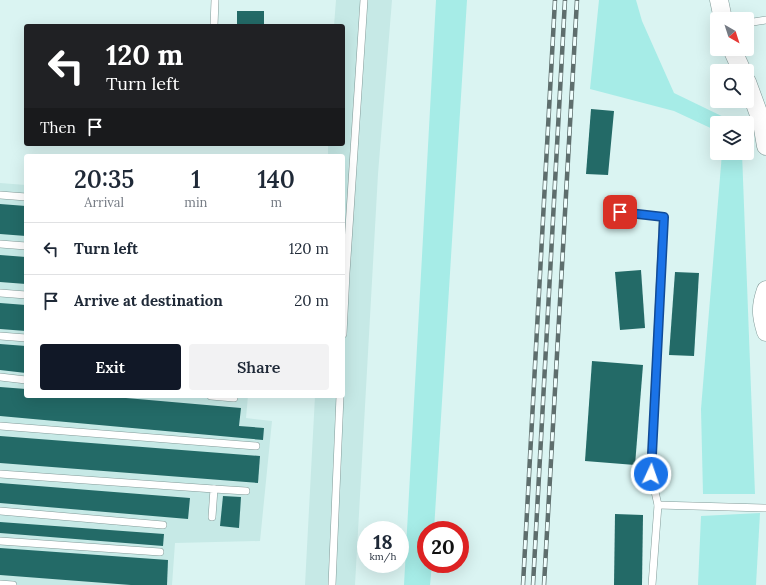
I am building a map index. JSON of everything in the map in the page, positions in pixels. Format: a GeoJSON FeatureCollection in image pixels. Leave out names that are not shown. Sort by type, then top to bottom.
{"type":"FeatureCollection","features":[{"type":"Feature","properties":{"kind":"street"},"geometry":{"type":"LineString","coordinates":[[720,0],[722,12]]}},
{"type":"Feature","properties":{"kind":"street"},"geometry":{"type":"LineString","coordinates":[[754,102],[762,124],[766,146]]}},
{"type":"Feature","properties":{"kind":"street"},"geometry":{"type":"LineString","coordinates":[[766,290],[761,304],[762,319],[766,332]]}},
{"type":"Feature","properties":{"kind":"lane"},"geometry":{"type":"LineString","coordinates":[[214,24],[215,0]]}},
{"type":"Feature","properties":{"kind":"lane"},"geometry":{"type":"LineString","coordinates":[[345,293],[364,0]]}},
{"type":"Feature","properties":{"kind":"lane"},"geometry":{"type":"LineString","coordinates":[[754,22],[766,20]]}},
{"type":"Feature","properties":{"kind":"lane"},"geometry":{"type":"LineString","coordinates":[[0,195],[24,197]]}},
{"type":"Feature","properties":{"kind":"lane"},"geometry":{"type":"LineString","coordinates":[[620,212],[664,217],[651,474],[658,505],[652,585]]}},
{"type":"Feature","properties":{"kind":"lane"},"geometry":{"type":"LineString","coordinates":[[0,244],[24,246]]}},
{"type":"Feature","properties":{"kind":"lane"},"geometry":{"type":"LineString","coordinates":[[0,293],[24,295]]}},
{"type":"Feature","properties":{"kind":"lane"},"geometry":{"type":"LineString","coordinates":[[0,336],[24,338]]}},
{"type":"Feature","properties":{"kind":"lane"},"geometry":{"type":"LineString","coordinates":[[0,377],[24,380]]}},
{"type":"Feature","properties":{"kind":"lane"},"geometry":{"type":"LineString","coordinates":[[332,585],[340,398]]}},
{"type":"Feature","properties":{"kind":"lane"},"geometry":{"type":"LineString","coordinates":[[0,426],[256,446]]}},
{"type":"Feature","properties":{"kind":"lane"},"geometry":{"type":"LineString","coordinates":[[0,474],[246,491]]}},
{"type":"Feature","properties":{"kind":"lane"},"geometry":{"type":"LineString","coordinates":[[212,517],[214,489]]}},
{"type":"Feature","properties":{"kind":"lane"},"geometry":{"type":"LineString","coordinates":[[658,505],[766,508]]}},
{"type":"Feature","properties":{"kind":"lane"},"geometry":{"type":"LineString","coordinates":[[0,512],[163,526]]}},
{"type":"Feature","properties":{"kind":"lane"},"geometry":{"type":"LineString","coordinates":[[0,541],[160,552]]}},
{"type":"Feature","properties":{"kind":"lane"},"geometry":{"type":"LineString","coordinates":[[0,584],[13,585]]}},
{"type":"Feature","properties":{"kind":"shaded area"},"geometry":{"type":"Polygon","coordinates":[[[336,0],[392,0],[378,174],[359,521],[357,521],[355,585],[305,585],[315,398],[345,398],[345,154],[328,154],[328,146],[345,146],[345,24],[334,24],[336,0]]]}},
{"type":"Feature","properties":{"kind":"shaded area"},"geometry":{"type":"Polygon","coordinates":[[[436,0],[467,0],[435,521],[417,521],[417,573],[431,573],[430,585],[404,585],[405,573],[409,573],[409,521],[408,521],[436,0]]]}},
{"type":"Feature","properties":{"kind":"shaded area"},"geometry":{"type":"Polygon","coordinates":[[[599,0],[636,0],[642,21],[674,93],[722,116],[710,116],[710,128],[674,111],[590,89],[599,0]]]}},
{"type":"Feature","properties":{"kind":"shaded area"},"geometry":{"type":"Polygon","coordinates":[[[721,160],[742,160],[755,494],[703,494],[701,409],[721,160]]]}},
{"type":"Feature","properties":{"kind":"shaded area"},"geometry":{"type":"Polygon","coordinates":[[[0,183],[24,185],[24,398],[248,398],[246,418],[272,421],[260,541],[175,543],[172,585],[0,585],[0,183]]]}},
{"type":"Feature","properties":{"kind":"shaded area"},"geometry":{"type":"Polygon","coordinates":[[[760,513],[756,585],[698,585],[701,516],[760,513]]]}},
{"type":"Feature","properties":{"kind":"building"},"geometry":{"type":"Polygon","coordinates":[[[237,11],[264,11],[264,24],[237,24],[237,11]]]}},
{"type":"Feature","properties":{"kind":"building"},"geometry":{"type":"Polygon","coordinates":[[[591,109],[614,111],[608,175],[586,174],[591,109]]]}},
{"type":"Feature","properties":{"kind":"building"},"geometry":{"type":"Polygon","coordinates":[[[0,204],[24,206],[24,236],[0,234],[0,204]]]}},
{"type":"Feature","properties":{"kind":"building"},"geometry":{"type":"Polygon","coordinates":[[[0,255],[24,257],[24,284],[0,282],[0,255]]]}},
{"type":"Feature","properties":{"kind":"building"},"geometry":{"type":"Polygon","coordinates":[[[641,270],[645,328],[620,330],[615,272],[641,270]]]}},
{"type":"Feature","properties":{"kind":"building"},"geometry":{"type":"Polygon","coordinates":[[[675,272],[699,273],[694,356],[669,355],[675,272]]]}},
{"type":"Feature","properties":{"kind":"building"},"geometry":{"type":"Polygon","coordinates":[[[0,303],[24,305],[24,331],[0,329],[0,303]]]}},
{"type":"Feature","properties":{"kind":"building"},"geometry":{"type":"Polygon","coordinates":[[[0,344],[24,346],[24,373],[0,370],[0,344]]]}},
{"type":"Feature","properties":{"kind":"building"},"geometry":{"type":"Polygon","coordinates":[[[592,361],[643,365],[635,465],[585,461],[592,361]]]}},
{"type":"Feature","properties":{"kind":"building"},"geometry":{"type":"Polygon","coordinates":[[[0,387],[24,389],[24,398],[126,398],[241,408],[239,426],[264,428],[263,440],[0,416],[0,387]]]}},
{"type":"Feature","properties":{"kind":"building"},"geometry":{"type":"Polygon","coordinates":[[[0,436],[260,456],[258,483],[0,463],[0,436]]]}},
{"type":"Feature","properties":{"kind":"building"},"geometry":{"type":"Polygon","coordinates":[[[0,483],[190,498],[188,519],[0,503],[0,483]]]}},
{"type":"Feature","properties":{"kind":"building"},"geometry":{"type":"Polygon","coordinates":[[[223,496],[241,497],[239,528],[220,526],[223,496]]]}},
{"type":"Feature","properties":{"kind":"building"},"geometry":{"type":"Polygon","coordinates":[[[615,514],[643,515],[642,585],[614,585],[615,514]]]}},
{"type":"Feature","properties":{"kind":"building"},"geometry":{"type":"Polygon","coordinates":[[[0,522],[164,534],[163,546],[0,533],[0,522]]]}},
{"type":"Feature","properties":{"kind":"building"},"geometry":{"type":"Polygon","coordinates":[[[0,548],[168,560],[167,585],[131,585],[0,575],[0,548]]]}},
{"type":"Feature","properties":{"kind":"railway"},"geometry":{"type":"LineString","coordinates":[[523,585],[555,0]]}},
{"type":"Feature","properties":{"kind":"railway"},"geometry":{"type":"LineString","coordinates":[[533,585],[565,0]]}},
{"type":"Feature","properties":{"kind":"railway"},"geometry":{"type":"LineString","coordinates":[[544,585],[577,0]]}},
{"type":"Feature","properties":{"kind":"route"},"geometry":{"type":"LineString","coordinates":[[620,212],[664,217],[651,474]]}}]}
